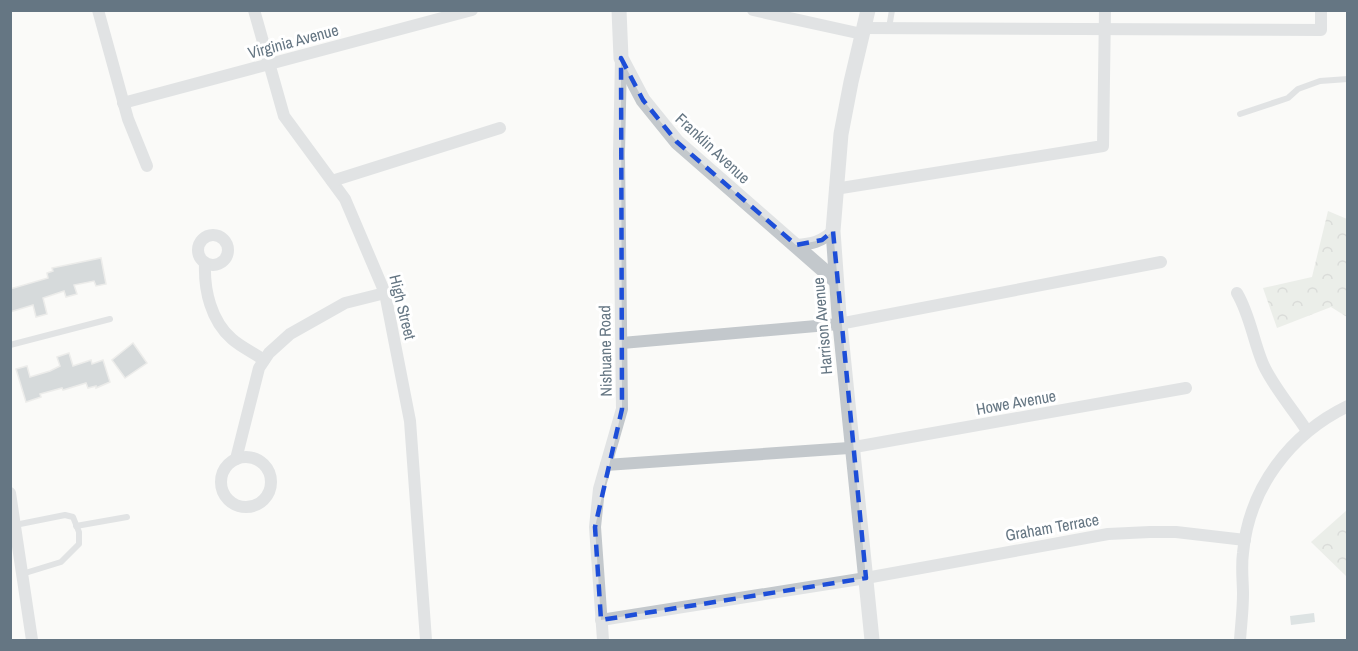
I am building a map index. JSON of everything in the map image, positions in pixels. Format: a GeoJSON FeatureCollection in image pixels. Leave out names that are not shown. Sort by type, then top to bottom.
{"type":"FeatureCollection","features":[{"type":"Feature","properties":{"kind":"street"},"geometry":{"type":"LineString","coordinates":[[98,10],[123,103],[147,166]]}},
{"type":"Feature","properties":{"kind":"street","name":"High Street"},"geometry":{"type":"LineString","coordinates":[[254,10],[284,116],[345,199],[385,293],[410,421],[426,640]]}},
{"type":"Feature","properties":{"kind":"street","name":"Virginia Avenue"},"geometry":{"type":"LineString","coordinates":[[123,103],[472,10]]}},
{"type":"Feature","properties":{"kind":"street","name":"Franklin Avenue"},"geometry":{"type":"LineString","coordinates":[[619,10],[621,58],[643,100],[677,142],[836,281]]}},
{"type":"Feature","properties":{"kind":"street"},"geometry":{"type":"LineString","coordinates":[[753,10],[863,31],[889,28],[1321,30],[1321,10]]}},
{"type":"Feature","properties":{"kind":"street","name":"Harrison Avenue"},"geometry":{"type":"LineString","coordinates":[[868,10],[843,123],[832,231],[872,640]]}},
{"type":"Feature","properties":{"kind":"street"},"geometry":{"type":"LineString","coordinates":[[835,189],[1103,146],[1105,10]]}},
{"type":"Feature","properties":{"kind":"street","name":"Nishuane Road"},"geometry":{"type":"LineString","coordinates":[[603,640],[595,526],[599,489],[622,409],[619,154],[621,58]]}},
{"type":"Feature","properties":{"kind":"street"},"geometry":{"type":"LineString","coordinates":[[332,181],[500,129]]}},
{"type":"Feature","properties":{"kind":"street"},"geometry":{"type":"LineString","coordinates":[[796,245],[811,244],[822,240],[832,231]]}},
{"type":"Feature","properties":{"kind":"street"},"geometry":{"type":"LineString","coordinates":[[622,344],[840,324],[1161,262]]}},
{"type":"Feature","properties":{"kind":"street"},"geometry":{"type":"LineString","coordinates":[[205,264],[207,293],[220,326],[232,339],[264,360]]}},
{"type":"Feature","properties":{"kind":"street"},"geometry":{"type":"LineString","coordinates":[[236,459],[248,457],[256,459],[262,463],[270,477],[269,492],[261,502],[254,506],[241,507],[234,504],[223,493],[221,480],[227,466],[236,459],[259,368],[269,353],[290,334],[320,315],[345,303],[385,293]]}},
{"type":"Feature","properties":{"kind":"street"},"geometry":{"type":"LineString","coordinates":[[1237,293],[1246,309],[1264,366],[1307,431]]}},
{"type":"Feature","properties":{"kind":"street","name":"Howe Avenue"},"geometry":{"type":"LineString","coordinates":[[606,465],[852,448],[1186,388]]}},
{"type":"Feature","properties":{"kind":"street"},"geometry":{"type":"LineString","coordinates":[[1240,640],[1245,540],[1251,515],[1266,480],[1289,449],[1307,431],[1334,412],[1347,406]]}},
{"type":"Feature","properties":{"kind":"street"},"geometry":{"type":"LineString","coordinates":[[10,493],[33,640]]}},
{"type":"Feature","properties":{"kind":"street","name":"Graham Terrace"},"geometry":{"type":"LineString","coordinates":[[601,620],[866,578],[1108,534],[1176,532],[1245,540]]}},
{"type":"Feature","properties":{"kind":"lane"},"geometry":{"type":"LineString","coordinates":[[889,28],[892,10]]}},
{"type":"Feature","properties":{"kind":"lane"},"geometry":{"type":"LineString","coordinates":[[1240,114],[1288,98],[1298,88],[1320,81],[1347,79]]}},
{"type":"Feature","properties":{"kind":"lane"},"geometry":{"type":"LineString","coordinates":[[10,345],[110,319]]}},
{"type":"Feature","properties":{"kind":"lane"},"geometry":{"type":"LineString","coordinates":[[15,525],[65,515],[73,517],[79,544],[61,562],[22,574]]}},
{"type":"Feature","properties":{"kind":"lane"},"geometry":{"type":"LineString","coordinates":[[76,526],[127,517]]}},
{"type":"Feature","properties":{"kind":"highlighted area"},"geometry":{"type":"Polygon","coordinates":[[[621,58],[643,100],[677,142],[796,245],[822,240],[833,231],[866,578],[601,620],[595,527],[622,409],[621,58]]]}},
{"type":"Feature","properties":{"kind":"green space"},"geometry":{"type":"Polygon","coordinates":[[[1328,211],[1347,219],[1347,317],[1331,307],[1277,328],[1263,288],[1312,277],[1328,211]]]}},
{"type":"Feature","properties":{"kind":"green space"},"geometry":{"type":"Polygon","coordinates":[[[1347,510],[1347,577],[1311,542],[1347,510]]]}},
{"type":"Feature","properties":{"kind":"shaded area"},"geometry":{"type":"Polygon","coordinates":[[[1314,613],[1315,622],[1291,625],[1290,616],[1314,613]]]}},
{"type":"Feature","properties":{"kind":"building"},"geometry":{"type":"Polygon","coordinates":[[[101,258],[106,284],[96,286],[94,281],[74,285],[77,294],[66,297],[64,291],[43,298],[47,314],[36,317],[33,305],[10,312],[10,289],[48,278],[47,273],[53,271],[52,268],[101,258]]]}},
{"type":"Feature","properties":{"kind":"building"},"geometry":{"type":"Polygon","coordinates":[[[133,343],[147,363],[125,378],[112,360],[133,343]]]}},
{"type":"Feature","properties":{"kind":"building"},"geometry":{"type":"Polygon","coordinates":[[[69,353],[73,366],[91,360],[92,364],[103,360],[110,382],[96,388],[96,386],[88,388],[86,383],[63,390],[62,388],[40,394],[41,397],[26,402],[16,369],[27,366],[30,377],[50,371],[60,366],[57,357],[69,353]]]}}]}
